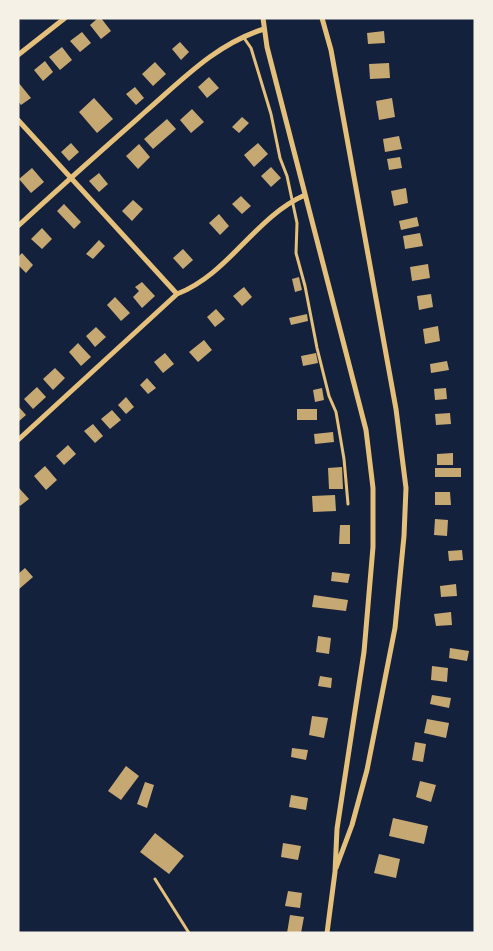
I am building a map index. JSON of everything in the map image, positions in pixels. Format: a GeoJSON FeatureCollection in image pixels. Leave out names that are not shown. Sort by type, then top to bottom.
{"type":"FeatureCollection","features":[{"type":"Feature","properties":{"kind":"street"},"geometry":{"type":"LineString","coordinates":[[18,55],[65,18]]}},
{"type":"Feature","properties":{"kind":"street"},"geometry":{"type":"LineString","coordinates":[[263,18],[267,47],[366,430],[373,488],[373,547],[364,652],[337,829],[335,872],[327,933]]}},
{"type":"Feature","properties":{"kind":"street"},"geometry":{"type":"LineString","coordinates":[[322,18],[333,61],[396,408],[406,488],[395,628],[367,770],[352,825],[335,872]]}},
{"type":"Feature","properties":{"kind":"street"},"geometry":{"type":"LineString","coordinates":[[18,226],[69,178],[209,56],[243,36],[264,29]]}},
{"type":"Feature","properties":{"kind":"street"},"geometry":{"type":"LineString","coordinates":[[18,120],[177,294]]}},
{"type":"Feature","properties":{"kind":"street"},"geometry":{"type":"LineString","coordinates":[[18,440],[177,294],[193,288],[282,207],[305,195]]}},
{"type":"Feature","properties":{"kind":"lane"},"geometry":{"type":"LineString","coordinates":[[243,36],[251,48],[271,114],[292,200],[297,223],[296,253],[324,377],[336,411],[348,504]]}},
{"type":"Feature","properties":{"kind":"lane"},"geometry":{"type":"LineString","coordinates":[[155,879],[189,933]]}},
{"type":"Feature","properties":{"kind":"building"},"geometry":{"type":"Polygon","coordinates":[[[101,18],[111,31],[101,39],[90,25],[101,18]]]}},
{"type":"Feature","properties":{"kind":"building"},"geometry":{"type":"Polygon","coordinates":[[[384,31],[385,43],[368,44],[367,33],[384,31]]]}},
{"type":"Feature","properties":{"kind":"building"},"geometry":{"type":"Polygon","coordinates":[[[82,32],[91,43],[80,52],[70,41],[82,32]]]}},
{"type":"Feature","properties":{"kind":"building"},"geometry":{"type":"Polygon","coordinates":[[[180,42],[189,52],[181,60],[172,49],[180,42]]]}},
{"type":"Feature","properties":{"kind":"building"},"geometry":{"type":"Polygon","coordinates":[[[62,47],[72,60],[60,70],[49,57],[62,47]]]}},
{"type":"Feature","properties":{"kind":"building"},"geometry":{"type":"Polygon","coordinates":[[[45,61],[53,72],[43,81],[34,70],[45,61]]]}},
{"type":"Feature","properties":{"kind":"building"},"geometry":{"type":"Polygon","coordinates":[[[155,62],[166,74],[153,86],[142,74],[155,62]]]}},
{"type":"Feature","properties":{"kind":"building"},"geometry":{"type":"Polygon","coordinates":[[[389,63],[390,78],[370,79],[369,64],[389,63]]]}},
{"type":"Feature","properties":{"kind":"building"},"geometry":{"type":"Polygon","coordinates":[[[209,77],[219,88],[207,98],[198,87],[209,77]]]}},
{"type":"Feature","properties":{"kind":"building"},"geometry":{"type":"Polygon","coordinates":[[[18,82],[31,98],[21,105],[18,101],[18,82]]]}},
{"type":"Feature","properties":{"kind":"building"},"geometry":{"type":"Polygon","coordinates":[[[135,87],[144,98],[136,105],[126,94],[135,87]]]}},
{"type":"Feature","properties":{"kind":"building"},"geometry":{"type":"Polygon","coordinates":[[[94,98],[113,119],[97,133],[79,112],[94,98]]]}},
{"type":"Feature","properties":{"kind":"building"},"geometry":{"type":"Polygon","coordinates":[[[392,98],[395,117],[379,120],[376,101],[392,98]]]}},
{"type":"Feature","properties":{"kind":"building"},"geometry":{"type":"Polygon","coordinates":[[[192,109],[204,122],[191,133],[180,120],[192,109]]]}},
{"type":"Feature","properties":{"kind":"building"},"geometry":{"type":"Polygon","coordinates":[[[242,117],[249,123],[239,133],[232,127],[242,117]]]}},
{"type":"Feature","properties":{"kind":"building"},"geometry":{"type":"Polygon","coordinates":[[[167,119],[176,129],[153,149],[144,139],[167,119]]]}},
{"type":"Feature","properties":{"kind":"building"},"geometry":{"type":"Polygon","coordinates":[[[399,136],[402,149],[385,152],[383,139],[399,136]]]}},
{"type":"Feature","properties":{"kind":"building"},"geometry":{"type":"Polygon","coordinates":[[[71,143],[79,152],[69,161],[61,152],[71,143]]]}},
{"type":"Feature","properties":{"kind":"building"},"geometry":{"type":"Polygon","coordinates":[[[258,143],[268,154],[254,167],[244,155],[258,143]]]}},
{"type":"Feature","properties":{"kind":"building"},"geometry":{"type":"Polygon","coordinates":[[[139,144],[150,157],[138,169],[126,156],[139,144]]]}},
{"type":"Feature","properties":{"kind":"building"},"geometry":{"type":"Polygon","coordinates":[[[400,157],[402,168],[389,170],[387,159],[400,157]]]}},
{"type":"Feature","properties":{"kind":"building"},"geometry":{"type":"Polygon","coordinates":[[[271,167],[281,178],[271,187],[261,176],[271,167]]]}},
{"type":"Feature","properties":{"kind":"building"},"geometry":{"type":"Polygon","coordinates":[[[32,168],[44,182],[31,193],[19,179],[32,168]]]}},
{"type":"Feature","properties":{"kind":"building"},"geometry":{"type":"Polygon","coordinates":[[[99,173],[108,184],[99,192],[89,181],[99,173]]]}},
{"type":"Feature","properties":{"kind":"building"},"geometry":{"type":"Polygon","coordinates":[[[406,188],[408,203],[394,206],[391,191],[406,188]]]}},
{"type":"Feature","properties":{"kind":"building"},"geometry":{"type":"Polygon","coordinates":[[[241,196],[251,206],[242,214],[232,204],[241,196]]]}},
{"type":"Feature","properties":{"kind":"building"},"geometry":{"type":"Polygon","coordinates":[[[133,200],[143,209],[132,221],[122,211],[133,200]]]}},
{"type":"Feature","properties":{"kind":"building"},"geometry":{"type":"Polygon","coordinates":[[[64,204],[81,222],[74,229],[57,211],[64,204]]]}},
{"type":"Feature","properties":{"kind":"building"},"geometry":{"type":"Polygon","coordinates":[[[219,214],[229,226],[220,235],[209,223],[219,214]]]}},
{"type":"Feature","properties":{"kind":"building"},"geometry":{"type":"Polygon","coordinates":[[[417,217],[419,226],[401,230],[399,221],[417,217]]]}},
{"type":"Feature","properties":{"kind":"building"},"geometry":{"type":"Polygon","coordinates":[[[42,228],[52,239],[42,249],[31,239],[42,228]]]}},
{"type":"Feature","properties":{"kind":"building"},"geometry":{"type":"Polygon","coordinates":[[[420,233],[423,246],[405,249],[403,236],[420,233]]]}},
{"type":"Feature","properties":{"kind":"building"},"geometry":{"type":"Polygon","coordinates":[[[99,240],[105,246],[93,259],[86,254],[99,240]]]}},
{"type":"Feature","properties":{"kind":"building"},"geometry":{"type":"Polygon","coordinates":[[[183,249],[193,260],[183,269],[173,258],[183,249]]]}},
{"type":"Feature","properties":{"kind":"building"},"geometry":{"type":"Polygon","coordinates":[[[22,253],[33,265],[26,273],[18,265],[18,257],[22,253]]]}},
{"type":"Feature","properties":{"kind":"building"},"geometry":{"type":"Polygon","coordinates":[[[428,264],[430,278],[412,281],[410,267],[428,264]]]}},
{"type":"Feature","properties":{"kind":"building"},"geometry":{"type":"Polygon","coordinates":[[[299,277],[302,290],[295,292],[292,279],[299,277]]]}},
{"type":"Feature","properties":{"kind":"building"},"geometry":{"type":"Polygon","coordinates":[[[142,282],[155,296],[142,308],[133,297],[139,291],[135,287],[142,282]]]}},
{"type":"Feature","properties":{"kind":"building"},"geometry":{"type":"Polygon","coordinates":[[[244,287],[252,297],[242,306],[233,296],[244,287]]]}},
{"type":"Feature","properties":{"kind":"building"},"geometry":{"type":"Polygon","coordinates":[[[431,294],[433,307],[419,310],[417,296],[431,294]]]}},
{"type":"Feature","properties":{"kind":"building"},"geometry":{"type":"Polygon","coordinates":[[[115,297],[130,313],[121,321],[107,305],[115,297]]]}},
{"type":"Feature","properties":{"kind":"building"},"geometry":{"type":"Polygon","coordinates":[[[216,309],[225,319],[215,327],[207,317],[216,309]]]}},
{"type":"Feature","properties":{"kind":"building"},"geometry":{"type":"Polygon","coordinates":[[[307,314],[308,321],[291,325],[289,318],[307,314]]]}},
{"type":"Feature","properties":{"kind":"building"},"geometry":{"type":"Polygon","coordinates":[[[438,326],[440,341],[425,344],[423,329],[438,326]]]}},
{"type":"Feature","properties":{"kind":"building"},"geometry":{"type":"Polygon","coordinates":[[[96,327],[106,337],[95,347],[86,336],[96,327]]]}},
{"type":"Feature","properties":{"kind":"building"},"geometry":{"type":"Polygon","coordinates":[[[204,340],[212,350],[198,362],[189,352],[204,340]]]}},
{"type":"Feature","properties":{"kind":"building"},"geometry":{"type":"Polygon","coordinates":[[[78,343],[91,357],[81,366],[69,352],[78,343]]]}},
{"type":"Feature","properties":{"kind":"building"},"geometry":{"type":"Polygon","coordinates":[[[165,353],[174,364],[163,373],[154,362],[165,353]]]}},
{"type":"Feature","properties":{"kind":"building"},"geometry":{"type":"Polygon","coordinates":[[[316,353],[318,363],[303,366],[301,356],[316,353]]]}},
{"type":"Feature","properties":{"kind":"building"},"geometry":{"type":"Polygon","coordinates":[[[447,361],[449,370],[431,373],[430,364],[447,361]]]}},
{"type":"Feature","properties":{"kind":"building"},"geometry":{"type":"Polygon","coordinates":[[[55,368],[65,378],[53,390],[43,379],[55,368]]]}},
{"type":"Feature","properties":{"kind":"building"},"geometry":{"type":"Polygon","coordinates":[[[147,378],[156,388],[148,394],[140,385],[147,378]]]}},
{"type":"Feature","properties":{"kind":"building"},"geometry":{"type":"Polygon","coordinates":[[[37,387],[46,397],[33,409],[24,399],[37,387]]]}},
{"type":"Feature","properties":{"kind":"building"},"geometry":{"type":"Polygon","coordinates":[[[322,388],[324,400],[315,402],[313,390],[322,388]]]}},
{"type":"Feature","properties":{"kind":"building"},"geometry":{"type":"Polygon","coordinates":[[[446,388],[447,399],[435,400],[434,389],[446,388]]]}},
{"type":"Feature","properties":{"kind":"building"},"geometry":{"type":"Polygon","coordinates":[[[126,397],[134,407],[126,414],[118,405],[126,397]]]}},
{"type":"Feature","properties":{"kind":"building"},"geometry":{"type":"Polygon","coordinates":[[[18,406],[26,415],[18,422],[18,406]]]}},
{"type":"Feature","properties":{"kind":"building"},"geometry":{"type":"Polygon","coordinates":[[[297,409],[317,409],[317,420],[297,420],[297,409]]]}},
{"type":"Feature","properties":{"kind":"building"},"geometry":{"type":"Polygon","coordinates":[[[112,410],[121,420],[110,429],[101,419],[112,410]]]}},
{"type":"Feature","properties":{"kind":"building"},"geometry":{"type":"Polygon","coordinates":[[[450,413],[451,424],[436,425],[435,414],[450,413]]]}},
{"type":"Feature","properties":{"kind":"building"},"geometry":{"type":"Polygon","coordinates":[[[93,424],[103,436],[95,443],[84,431],[93,424]]]}},
{"type":"Feature","properties":{"kind":"building"},"geometry":{"type":"Polygon","coordinates":[[[333,432],[334,442],[315,444],[314,434],[333,432]]]}},
{"type":"Feature","properties":{"kind":"building"},"geometry":{"type":"Polygon","coordinates":[[[68,445],[76,454],[64,465],[56,456],[68,445]]]}},
{"type":"Feature","properties":{"kind":"building"},"geometry":{"type":"Polygon","coordinates":[[[453,453],[453,465],[437,465],[437,454],[453,453]]]}},
{"type":"Feature","properties":{"kind":"building"},"geometry":{"type":"Polygon","coordinates":[[[45,466],[57,480],[46,490],[34,476],[45,466]]]}},
{"type":"Feature","properties":{"kind":"building"},"geometry":{"type":"Polygon","coordinates":[[[342,467],[343,489],[329,489],[328,468],[342,467]]]}},
{"type":"Feature","properties":{"kind":"building"},"geometry":{"type":"Polygon","coordinates":[[[435,468],[461,468],[461,477],[435,477],[435,468]]]}},
{"type":"Feature","properties":{"kind":"building"},"geometry":{"type":"Polygon","coordinates":[[[19,488],[29,499],[20,506],[18,503],[19,488]]]}},
{"type":"Feature","properties":{"kind":"building"},"geometry":{"type":"Polygon","coordinates":[[[435,492],[450,492],[451,505],[435,505],[435,492]]]}},
{"type":"Feature","properties":{"kind":"building"},"geometry":{"type":"Polygon","coordinates":[[[335,495],[336,511],[313,512],[312,496],[335,495]]]}},
{"type":"Feature","properties":{"kind":"building"},"geometry":{"type":"Polygon","coordinates":[[[435,519],[448,520],[447,536],[434,535],[435,519]]]}},
{"type":"Feature","properties":{"kind":"building"},"geometry":{"type":"Polygon","coordinates":[[[340,525],[350,525],[350,544],[339,544],[340,525]]]}},
{"type":"Feature","properties":{"kind":"building"},"geometry":{"type":"Polygon","coordinates":[[[462,550],[463,560],[449,561],[448,551],[462,550]]]}},
{"type":"Feature","properties":{"kind":"building"},"geometry":{"type":"Polygon","coordinates":[[[25,568],[33,577],[18,590],[18,574],[25,568]]]}},
{"type":"Feature","properties":{"kind":"building"},"geometry":{"type":"Polygon","coordinates":[[[332,572],[350,574],[348,583],[331,581],[332,572]]]}},
{"type":"Feature","properties":{"kind":"building"},"geometry":{"type":"Polygon","coordinates":[[[456,584],[457,596],[441,597],[440,586],[456,584]]]}},
{"type":"Feature","properties":{"kind":"building"},"geometry":{"type":"Polygon","coordinates":[[[314,595],[348,600],[346,611],[312,607],[314,595]]]}},
{"type":"Feature","properties":{"kind":"building"},"geometry":{"type":"Polygon","coordinates":[[[451,612],[452,625],[436,626],[434,614],[451,612]]]}},
{"type":"Feature","properties":{"kind":"building"},"geometry":{"type":"Polygon","coordinates":[[[318,636],[331,638],[329,654],[316,652],[318,636]]]}},
{"type":"Feature","properties":{"kind":"building"},"geometry":{"type":"Polygon","coordinates":[[[450,648],[469,651],[467,661],[449,658],[450,648]]]}},
{"type":"Feature","properties":{"kind":"building"},"geometry":{"type":"Polygon","coordinates":[[[432,666],[448,668],[447,682],[431,680],[432,666]]]}},
{"type":"Feature","properties":{"kind":"building"},"geometry":{"type":"Polygon","coordinates":[[[320,676],[332,678],[331,688],[318,686],[320,676]]]}},
{"type":"Feature","properties":{"kind":"building"},"geometry":{"type":"Polygon","coordinates":[[[432,695],[451,698],[449,708],[430,704],[432,695]]]}},
{"type":"Feature","properties":{"kind":"building"},"geometry":{"type":"Polygon","coordinates":[[[312,716],[328,718],[324,738],[309,735],[312,716]]]}},
{"type":"Feature","properties":{"kind":"building"},"geometry":{"type":"Polygon","coordinates":[[[427,719],[449,723],[446,738],[424,733],[427,719]]]}},
{"type":"Feature","properties":{"kind":"building"},"geometry":{"type":"Polygon","coordinates":[[[415,742],[426,744],[423,762],[412,760],[415,742]]]}},
{"type":"Feature","properties":{"kind":"building"},"geometry":{"type":"Polygon","coordinates":[[[292,748],[308,750],[306,760],[291,757],[292,748]]]}},
{"type":"Feature","properties":{"kind":"building"},"geometry":{"type":"Polygon","coordinates":[[[126,766],[139,776],[121,800],[108,791],[126,766]]]}},
{"type":"Feature","properties":{"kind":"building"},"geometry":{"type":"Polygon","coordinates":[[[420,781],[436,785],[431,802],[416,797],[420,781]]]}},
{"type":"Feature","properties":{"kind":"building"},"geometry":{"type":"Polygon","coordinates":[[[145,782],[154,785],[147,808],[137,804],[145,782]]]}},
{"type":"Feature","properties":{"kind":"building"},"geometry":{"type":"Polygon","coordinates":[[[291,795],[308,798],[306,810],[289,807],[291,795]]]}},
{"type":"Feature","properties":{"kind":"building"},"geometry":{"type":"Polygon","coordinates":[[[393,818],[428,826],[424,844],[389,836],[393,818]]]}},
{"type":"Feature","properties":{"kind":"building"},"geometry":{"type":"Polygon","coordinates":[[[155,833],[184,856],[169,874],[140,852],[155,833]]]}},
{"type":"Feature","properties":{"kind":"building"},"geometry":{"type":"Polygon","coordinates":[[[283,843],[301,846],[298,860],[281,857],[283,843]]]}},
{"type":"Feature","properties":{"kind":"building"},"geometry":{"type":"Polygon","coordinates":[[[379,854],[400,859],[396,878],[374,873],[379,854]]]}},
{"type":"Feature","properties":{"kind":"building"},"geometry":{"type":"Polygon","coordinates":[[[288,891],[302,893],[300,908],[285,906],[288,891]]]}},
{"type":"Feature","properties":{"kind":"building"},"geometry":{"type":"Polygon","coordinates":[[[290,915],[304,917],[301,933],[287,933],[290,915]]]}}]}
